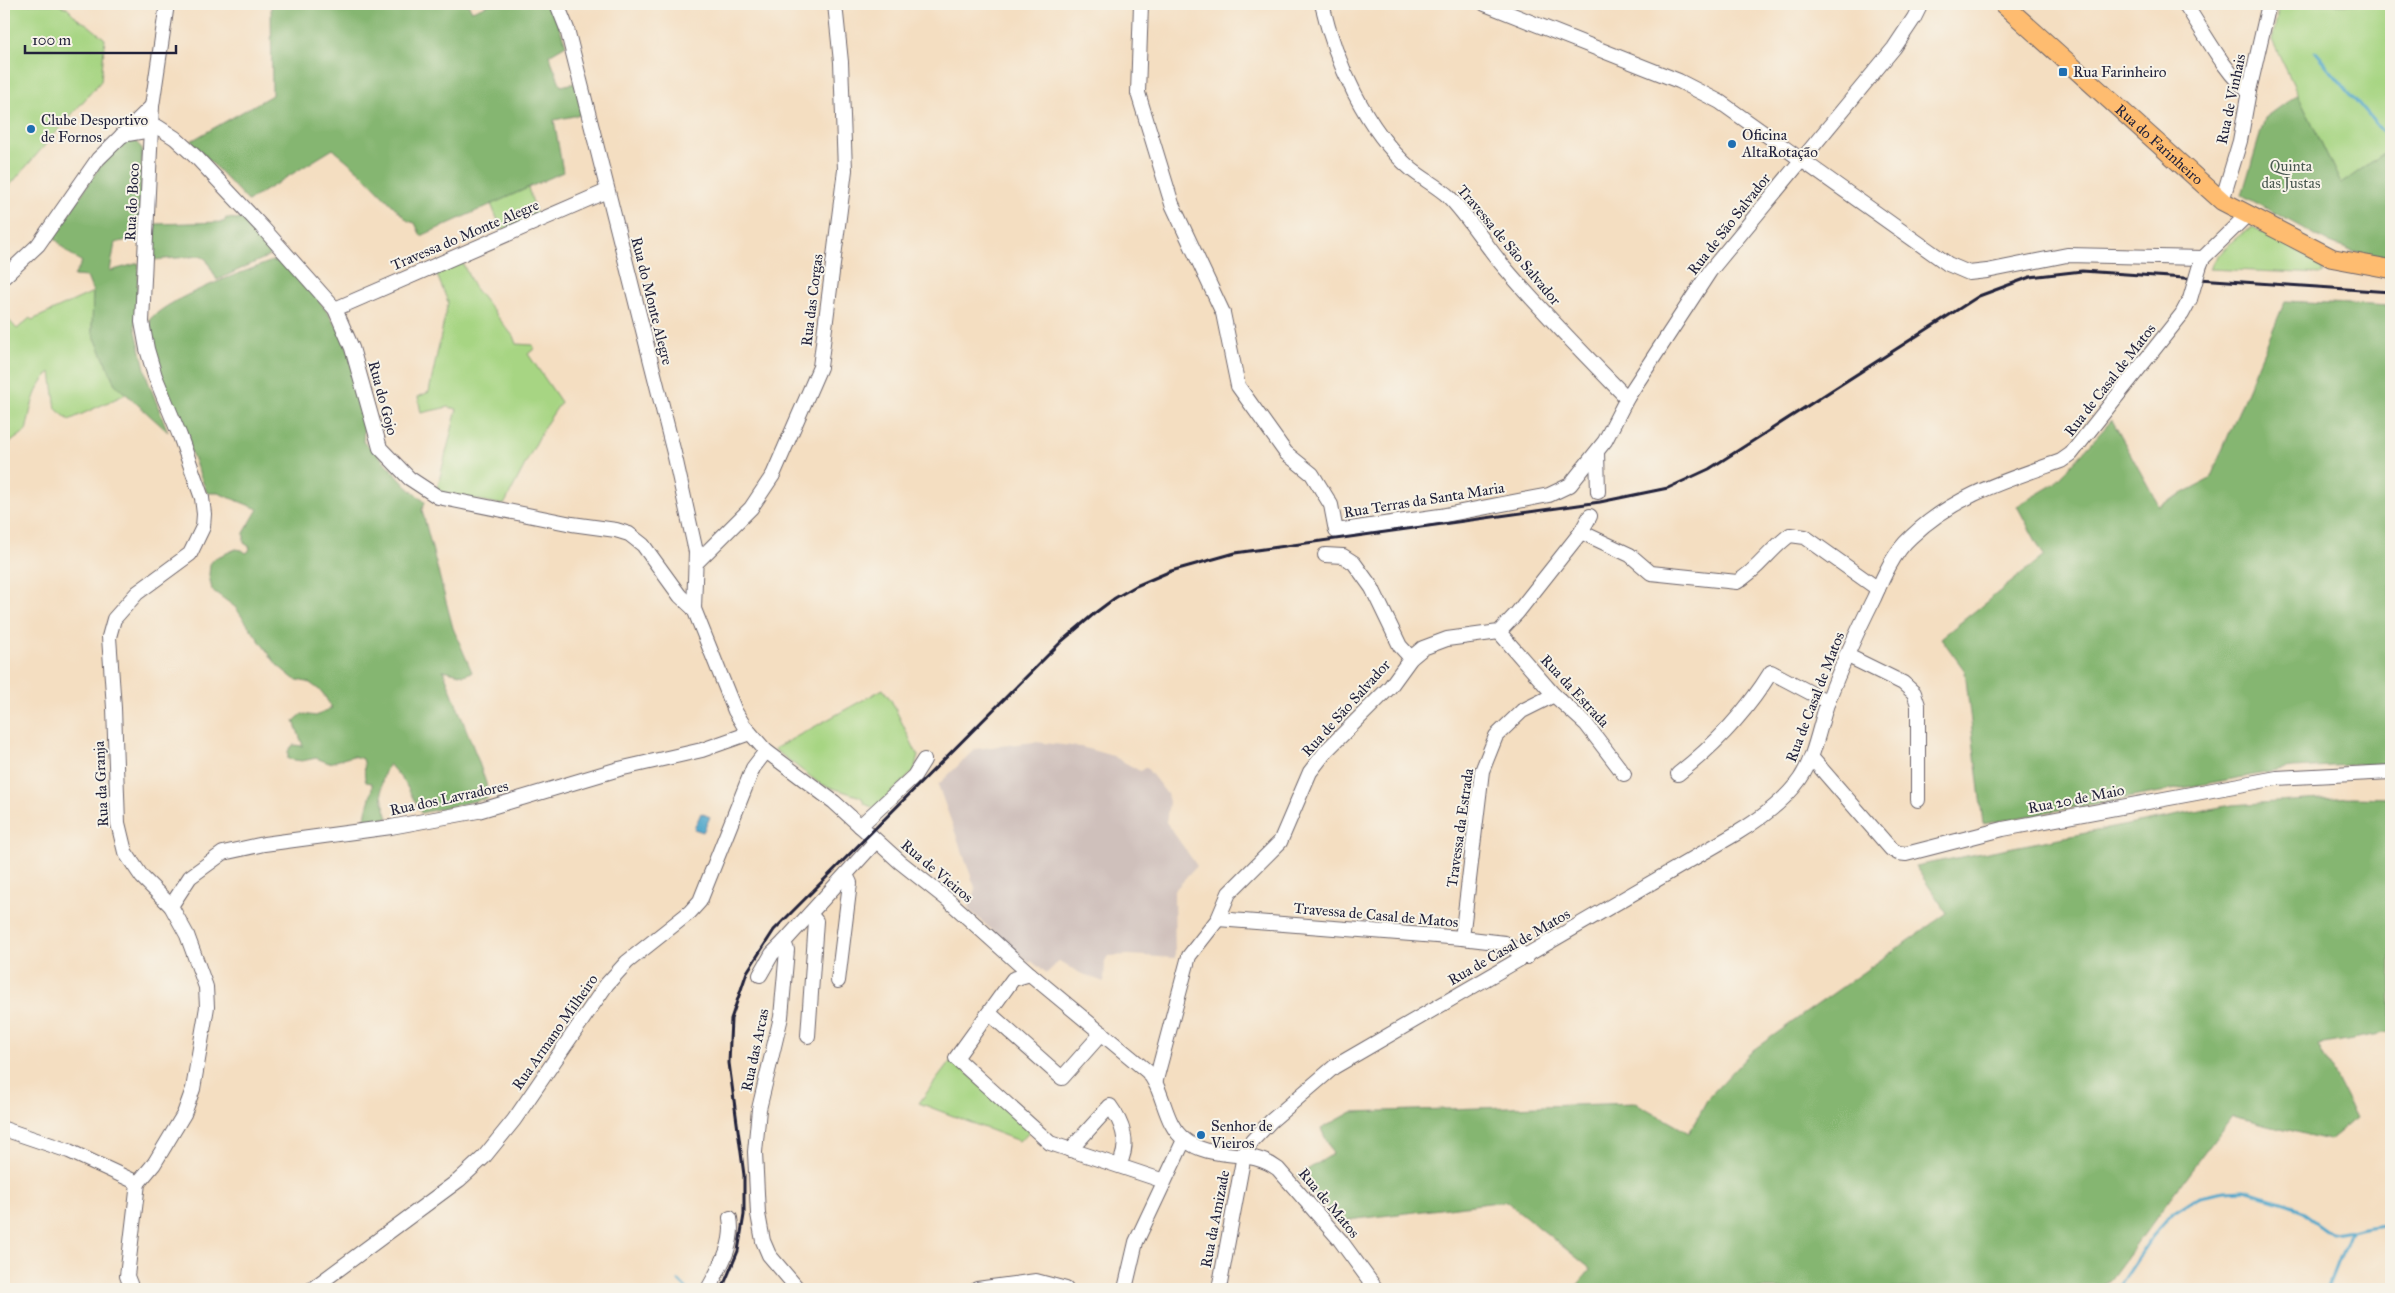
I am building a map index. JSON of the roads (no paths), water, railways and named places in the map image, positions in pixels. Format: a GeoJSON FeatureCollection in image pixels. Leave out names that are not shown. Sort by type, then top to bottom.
{"type":"FeatureCollection","features":[{"type":"Feature","properties":{"kind":"main road","name":"Rua do Farinheiro"},"geometry":{"type":"LineString","coordinates":[[2003,4],[2222,201],[2334,258],[2391,269]]}},
{"type":"Feature","properties":{"kind":"street","name":"Rua do Boco"},"geometry":{"type":"LineString","coordinates":[[143,312],[152,106],[166,4]]}},
{"type":"Feature","properties":{"kind":"street","name":"Rua do Monte Alegre"},"geometry":{"type":"LineString","coordinates":[[557,4],[566,29],[674,457],[696,562],[694,609]]}},
{"type":"Feature","properties":{"kind":"street","name":"Rua das Corgas"},"geometry":{"type":"LineString","coordinates":[[696,562],[751,508],[773,475],[820,367],[845,170],[841,62],[836,4]]}},
{"type":"Feature","properties":{"kind":"street","name":"Rua Terras da Santa Maria"},"geometry":{"type":"LineString","coordinates":[[1142,4],[1138,93],[1172,204],[1224,313],[1238,386],[1286,453],[1312,474],[1331,505],[1336,530],[1440,516],[1549,495],[1570,485],[1597,452]]}},
{"type":"Feature","properties":{"kind":"street","name":"Travessa de São Salvador"},"geometry":{"type":"LineString","coordinates":[[1322,4],[1329,33],[1355,93],[1389,146],[1411,168],[1448,196],[1504,267],[1560,330],[1627,398]]}},
{"type":"Feature","properties":{"kind":"street"},"geometry":{"type":"LineString","coordinates":[[1485,4],[1699,91],[1720,102],[1803,159],[1948,264],[1969,272],[1987,272],[2067,255],[2202,261]]}},
{"type":"Feature","properties":{"kind":"street","name":"Rua de São Salvador"},"geometry":{"type":"LineString","coordinates":[[1597,452],[1605,441],[1627,398],[1710,271],[1894,48],[1921,4]]}},
{"type":"Feature","properties":{"kind":"street"},"geometry":{"type":"LineString","coordinates":[[2185,4],[2230,72],[2249,91]]}},
{"type":"Feature","properties":{"kind":"street","name":"Rua de Vinhais"},"geometry":{"type":"LineString","coordinates":[[2222,201],[2240,141],[2249,91],[2269,4]]}},
{"type":"Feature","properties":{"kind":"street"},"geometry":{"type":"LineString","coordinates":[[4,277],[38,245],[98,159],[152,106]]}},
{"type":"Feature","properties":{"kind":"street"},"geometry":{"type":"LineString","coordinates":[[122,135],[145,131],[152,126]]}},
{"type":"Feature","properties":{"kind":"street","name":"Rua do Gojo"},"geometry":{"type":"LineString","coordinates":[[152,126],[168,132],[198,159],[335,309],[352,348],[375,438],[387,457],[409,478],[438,497],[628,534],[643,545],[680,596],[694,609]]}},
{"type":"Feature","properties":{"kind":"street","name":"Travessa do Monte Alegre"},"geometry":{"type":"LineString","coordinates":[[335,309],[607,191]]}},
{"type":"Feature","properties":{"kind":"street","name":"Rua de Casal de Matos"},"geometry":{"type":"LineString","coordinates":[[1244,1154],[1252,1141],[1271,1121],[1334,1067],[1527,957],[1755,822],[1780,801],[1800,779],[1811,757],[1828,702],[1846,655],[1892,562],[1909,538],[1938,514],[1984,488],[2061,461],[2071,454],[2182,314],[2190,299],[2202,261],[2247,215]]}},
{"type":"Feature","properties":{"kind":"street","name":"Rua da Granja"},"geometry":{"type":"LineString","coordinates":[[138,1183],[158,1158],[184,1114],[193,1089],[205,1029],[206,987],[188,935],[171,906],[142,877],[124,852],[118,823],[114,708],[109,636],[114,619],[137,593],[190,554],[203,527],[204,514],[202,498],[146,349],[143,312]]}},
{"type":"Feature","properties":{"kind":"street"},"geometry":{"type":"LineString","coordinates":[[1597,452],[1598,492]]}},
{"type":"Feature","properties":{"kind":"street"},"geometry":{"type":"LineString","coordinates":[[1499,632],[1517,613],[1581,532],[1590,516]]}},
{"type":"Feature","properties":{"kind":"street"},"geometry":{"type":"LineString","coordinates":[[1581,532],[1630,556],[1650,573],[1737,582],[1749,575],[1779,542],[1790,535],[1805,537],[1878,589]]}},
{"type":"Feature","properties":{"kind":"street"},"geometry":{"type":"LineString","coordinates":[[1325,555],[1344,556],[1354,562],[1372,588],[1400,646],[1411,658]]}},
{"type":"Feature","properties":{"kind":"street","name":"Rua de Vieiros"},"geometry":{"type":"LineString","coordinates":[[694,609],[735,710],[750,733],[766,751],[834,802],[876,841],[948,900],[1030,974],[1156,1080]]}},
{"type":"Feature","properties":{"kind":"street","name":"Rua de São Salvador"},"geometry":{"type":"LineString","coordinates":[[1156,1080],[1189,956],[1218,919],[1229,893],[1280,842],[1310,772],[1327,750],[1390,687],[1411,658],[1423,648],[1447,639],[1499,632]]}},
{"type":"Feature","properties":{"kind":"street","name":"Rua da Estrada"},"geometry":{"type":"LineString","coordinates":[[1499,632],[1554,695],[1586,724],[1624,774]]}},
{"type":"Feature","properties":{"kind":"street"},"geometry":{"type":"LineString","coordinates":[[1846,655],[1903,684],[1914,693],[1918,705],[1918,800]]}},
{"type":"Feature","properties":{"kind":"street"},"geometry":{"type":"LineString","coordinates":[[1678,774],[1706,752],[1756,695],[1771,672],[1828,702]]}},
{"type":"Feature","properties":{"kind":"street","name":"Travessa da Estrada"},"geometry":{"type":"LineString","coordinates":[[1462,938],[1482,771],[1496,736],[1522,712],[1554,695]]}},
{"type":"Feature","properties":{"kind":"street","name":"Rua dos Lavradores"},"geometry":{"type":"LineString","coordinates":[[171,906],[190,877],[223,853],[264,844],[391,827],[478,811],[619,769],[702,750],[750,733]]}},
{"type":"Feature","properties":{"kind":"street","name":"Rua Armano Milheiro"},"geometry":{"type":"LineString","coordinates":[[312,1289],[459,1180],[484,1157],[514,1120],[607,984],[627,962],[690,912],[700,901],[753,768],[766,751]]}},
{"type":"Feature","properties":{"kind":"street","name":"Rua 20 de Maio"},"geometry":{"type":"LineString","coordinates":[[1811,757],[1891,849],[1898,853],[1906,854],[2003,829],[2268,780],[2391,772]]}},
{"type":"Feature","properties":{"kind":"street"},"geometry":{"type":"LineString","coordinates":[[860,826],[914,776],[924,760]]}},
{"type":"Feature","properties":{"kind":"street"},"geometry":{"type":"LineString","coordinates":[[760,975],[772,954],[876,841]]}},
{"type":"Feature","properties":{"kind":"street"},"geometry":{"type":"LineString","coordinates":[[838,981],[850,883],[846,875]]}},
{"type":"Feature","properties":{"kind":"street"},"geometry":{"type":"LineString","coordinates":[[808,1036],[816,921],[810,914]]}},
{"type":"Feature","properties":{"kind":"street","name":"Travessa de Casal de Matos"},"geometry":{"type":"LineString","coordinates":[[1218,919],[1505,943],[1527,957]]}},
{"type":"Feature","properties":{"kind":"street","name":"Rua das Arcas"},"geometry":{"type":"LineString","coordinates":[[784,942],[787,950],[781,1017],[759,1109],[755,1152],[758,1214],[763,1241],[769,1255],[798,1289]]}},
{"type":"Feature","properties":{"kind":"street"},"geometry":{"type":"LineString","coordinates":[[1030,974],[1013,979],[956,1058],[1050,1143],[1164,1181]]}},
{"type":"Feature","properties":{"kind":"street"},"geometry":{"type":"LineString","coordinates":[[988,1013],[1062,1078],[1102,1033]]}},
{"type":"Feature","properties":{"kind":"street"},"geometry":{"type":"LineString","coordinates":[[1156,1080],[1166,1110],[1176,1131],[1184,1140],[1211,1153],[1244,1154]]}},
{"type":"Feature","properties":{"kind":"street"},"geometry":{"type":"LineString","coordinates":[[1070,1150],[1110,1106],[1120,1120],[1124,1134],[1122,1158]]}},
{"type":"Feature","properties":{"kind":"street"},"geometry":{"type":"LineString","coordinates":[[4,1130],[69,1151],[138,1183],[127,1276],[130,1289]]}},
{"type":"Feature","properties":{"kind":"street"},"geometry":{"type":"LineString","coordinates":[[1125,1289],[1136,1242],[1184,1140]]}},
{"type":"Feature","properties":{"kind":"street","name":"Rua da Amizade"},"geometry":{"type":"LineString","coordinates":[[1219,1289],[1244,1154]]}},
{"type":"Feature","properties":{"kind":"street","name":"Rua de Matos"},"geometry":{"type":"LineString","coordinates":[[1244,1154],[1268,1162],[1286,1177],[1340,1240],[1376,1289]]}},
{"type":"Feature","properties":{"kind":"street"},"geometry":{"type":"LineString","coordinates":[[708,1289],[727,1251],[732,1231],[730,1218]]}},
{"type":"Feature","properties":{"kind":"street"},"geometry":{"type":"LineString","coordinates":[[977,1289],[1036,1281],[1066,1289]]}},
{"type":"Feature","properties":{"kind":"water"},"geometry":{"type":"Polygon","coordinates":[[[701,813],[710,817],[703,832],[694,829],[701,813]]]}},
{"type":"Feature","properties":{"kind":"waterway"},"geometry":{"type":"LineString","coordinates":[[2315,52],[2391,142]]}},
{"type":"Feature","properties":{"kind":"waterway"},"geometry":{"type":"LineString","coordinates":[[2118,1289],[2152,1237],[2174,1212],[2199,1196],[2225,1191],[2245,1190],[2290,1204],[2332,1234],[2391,1225]]}},
{"type":"Feature","properties":{"kind":"waterway"},"geometry":{"type":"LineString","coordinates":[[2328,1289],[2350,1232]]}},
{"type":"Feature","properties":{"kind":"waterway"},"geometry":{"type":"LineString","coordinates":[[679,1281],[687,1289]]}},
{"type":"Feature","properties":{"kind":"railway"},"geometry":{"type":"LineString","coordinates":[[722,1289],[738,1251],[744,1215],[744,1175],[729,1063],[731,1019],[747,972],[774,930],[1062,641],[1115,598],[1136,586],[1171,571],[1235,553],[1600,502],[1668,488],[1709,469],[1979,296],[2030,277],[2082,271],[2391,292]]}},
{"type":"Feature","properties":{"kind":"place","name":"Rua Farinheiro"},"geometry":{"type":"Point","coordinates":[2063,72]}},
{"type":"Feature","properties":{"kind":"place","name":"Clube Desportivo de Fornos"},"geometry":{"type":"Point","coordinates":[31,129]}},
{"type":"Feature","properties":{"kind":"place","name":"Oficina AltaRotação"},"geometry":{"type":"Point","coordinates":[1732,144]}},
{"type":"Feature","properties":{"kind":"place","name":"Senhor de Vieiros"},"geometry":{"type":"Point","coordinates":[1201,1135]}},
{"type":"Feature","properties":{"kind":"park label","name":"Quinta das Justas"},"geometry":{"type":"Point","coordinates":[2291,174]}}]}
